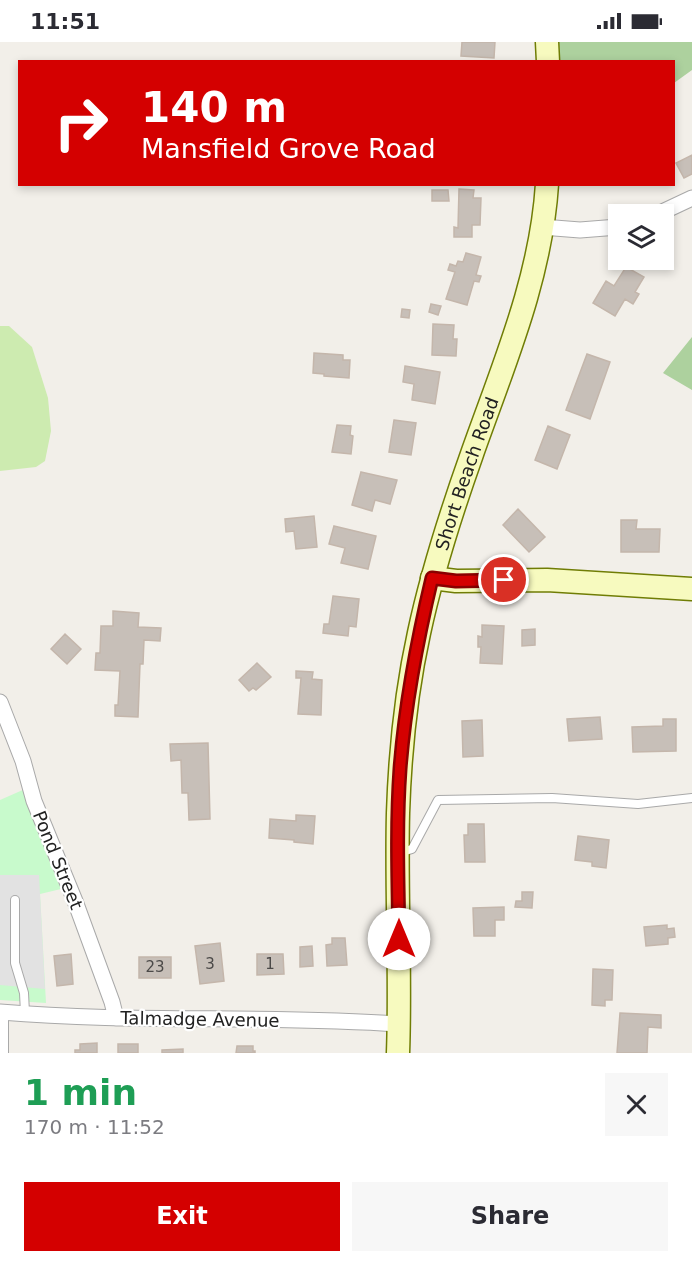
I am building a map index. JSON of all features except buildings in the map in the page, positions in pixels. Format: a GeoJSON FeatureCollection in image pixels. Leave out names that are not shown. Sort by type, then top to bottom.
{"type":"FeatureCollection","features":[{"type":"Feature","properties":{"kind":"main road"},"geometry":{"type":"LineString","coordinates":[[547,42],[548,60]]}},
{"type":"Feature","properties":{"kind":"main road","name":"Short Beach Road"},"geometry":{"type":"LineString","coordinates":[[398,1053],[400,769],[419,634],[432,578],[472,454],[517,330],[534,267],[547,186]]}},
{"type":"Feature","properties":{"kind":"main road"},"geometry":{"type":"LineString","coordinates":[[432,578],[456,581],[547,580],[692,589]]}},
{"type":"Feature","properties":{"kind":"street"},"geometry":{"type":"LineString","coordinates":[[674,206],[692,198]]}},
{"type":"Feature","properties":{"kind":"street"},"geometry":{"type":"LineString","coordinates":[[542,227],[580,230],[608,228]]}},
{"type":"Feature","properties":{"kind":"street","name":"Pond Street"},"geometry":{"type":"LineString","coordinates":[[0,702],[23,761],[34,801],[75,901],[116,1018]]}},
{"type":"Feature","properties":{"kind":"street","name":"Talmadge Avenue"},"geometry":{"type":"LineString","coordinates":[[2,1012],[116,1018],[330,1019],[399,1024]]}},
{"type":"Feature","properties":{"kind":"lane"},"geometry":{"type":"LineString","coordinates":[[398,853],[412,849],[438,800],[552,798],[638,804],[692,798]]}},
{"type":"Feature","properties":{"kind":"lane"},"geometry":{"type":"LineString","coordinates":[[15,900],[15,963],[24,993],[25,1013]]}},
{"type":"Feature","properties":{"kind":"lane"},"geometry":{"type":"LineString","coordinates":[[2,1012],[4,1053]]}},
{"type":"Feature","properties":{"kind":"green space"},"geometry":{"type":"Polygon","coordinates":[[[558,42],[692,42],[692,70],[675,82],[675,60],[558,60],[558,42]]]}},
{"type":"Feature","properties":{"kind":"green space"},"geometry":{"type":"Polygon","coordinates":[[[0,326],[9,326],[32,347],[48,398],[51,431],[45,461],[36,467],[0,471],[0,326]]]}},
{"type":"Feature","properties":{"kind":"green space"},"geometry":{"type":"Polygon","coordinates":[[[692,337],[692,390],[663,373],[692,337]]]}},
{"type":"Feature","properties":{"kind":"green space"},"geometry":{"type":"Polygon","coordinates":[[[25,789],[61,889],[40,894],[46,1003],[0,1000],[0,800],[25,789]]]}},
{"type":"Feature","properties":{"kind":"shaded area"},"geometry":{"type":"Polygon","coordinates":[[[0,875],[39,875],[45,989],[0,985],[0,875]]]}},
{"type":"Feature","properties":{"kind":"route"},"geometry":{"type":"LineString","coordinates":[[399,939],[400,769],[412,669],[432,578],[456,581],[504,580]]}}]}
